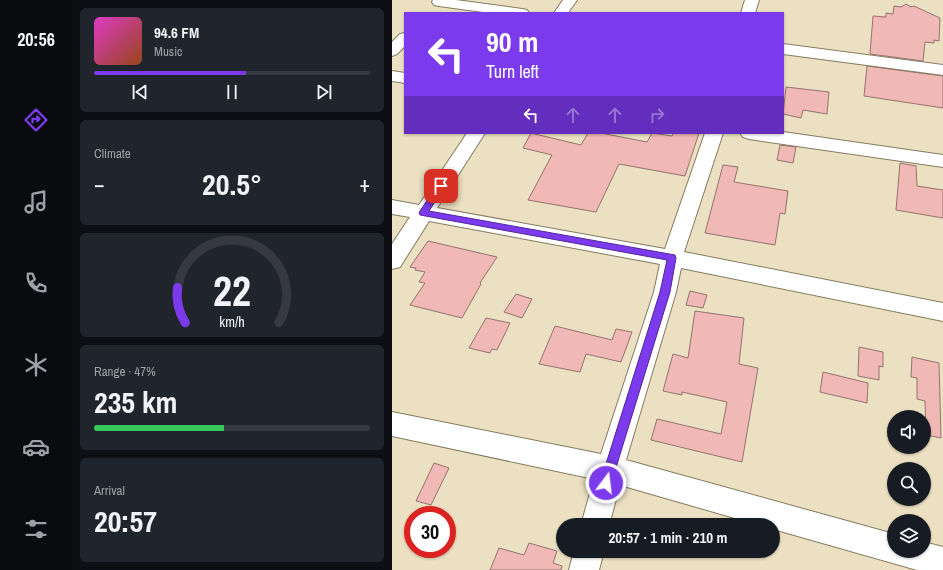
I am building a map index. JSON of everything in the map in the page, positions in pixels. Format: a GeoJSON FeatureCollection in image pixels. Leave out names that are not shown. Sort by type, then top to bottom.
{"type":"FeatureCollection","features":[{"type":"Feature","properties":{"kind":"street"},"geometry":{"type":"LineString","coordinates":[[562,12],[570,0]]}},
{"type":"Feature","properties":{"kind":"street"},"geometry":{"type":"LineString","coordinates":[[748,12],[752,0]]}},
{"type":"Feature","properties":{"kind":"street"},"geometry":{"type":"LineString","coordinates":[[429,12],[440,1],[515,12]]}},
{"type":"Feature","properties":{"kind":"street"},"geometry":{"type":"LineString","coordinates":[[392,51],[404,38]]}},
{"type":"Feature","properties":{"kind":"street"},"geometry":{"type":"LineString","coordinates":[[784,49],[943,70]]}},
{"type":"Feature","properties":{"kind":"street"},"geometry":{"type":"LineString","coordinates":[[392,76],[404,78]]}},
{"type":"Feature","properties":{"kind":"street"},"geometry":{"type":"LineString","coordinates":[[392,261],[475,134]]}},
{"type":"Feature","properties":{"kind":"street"},"geometry":{"type":"LineString","coordinates":[[598,518],[610,469],[665,292],[672,258],[714,134]]}},
{"type":"Feature","properties":{"kind":"street"},"geometry":{"type":"LineString","coordinates":[[756,134],[943,161]]}},
{"type":"Feature","properties":{"kind":"street"},"geometry":{"type":"LineString","coordinates":[[392,207],[672,258],[943,312]]}},
{"type":"Feature","properties":{"kind":"street"},"geometry":{"type":"LineString","coordinates":[[392,424],[610,469],[887,547]]}},
{"type":"Feature","properties":{"kind":"street"},"geometry":{"type":"LineString","coordinates":[[584,570],[587,558]]}},
{"type":"Feature","properties":{"kind":"street"},"geometry":{"type":"LineString","coordinates":[[928,558],[943,562]]}},
{"type":"Feature","properties":{"kind":"building"},"geometry":{"type":"Polygon","coordinates":[[[906,4],[940,18],[939,41],[934,40],[934,43],[925,42],[923,61],[870,54],[873,16],[886,17],[886,13],[893,14],[894,6],[901,7],[906,4]]]}},
{"type":"Feature","properties":{"kind":"building"},"geometry":{"type":"Polygon","coordinates":[[[867,66],[943,76],[943,108],[864,96],[867,66]]]}},
{"type":"Feature","properties":{"kind":"building"},"geometry":{"type":"Polygon","coordinates":[[[786,87],[829,92],[827,114],[803,110],[801,118],[784,114],[786,87]]]}},
{"type":"Feature","properties":{"kind":"building"},"geometry":{"type":"Polygon","coordinates":[[[530,134],[581,145],[587,134],[606,134],[647,142],[651,134],[672,136],[673,134],[699,134],[685,176],[619,164],[596,212],[528,200],[552,155],[523,148],[530,134]]]}},
{"type":"Feature","properties":{"kind":"building"},"geometry":{"type":"Polygon","coordinates":[[[780,145],[796,147],[793,163],[777,160],[780,145]]]}},
{"type":"Feature","properties":{"kind":"building"},"geometry":{"type":"Polygon","coordinates":[[[900,163],[916,166],[917,186],[943,190],[943,218],[896,210],[900,163]]]}},
{"type":"Feature","properties":{"kind":"building"},"geometry":{"type":"Polygon","coordinates":[[[723,165],[738,167],[734,182],[788,191],[785,214],[780,213],[775,245],[705,233],[723,165]]]}},
{"type":"Feature","properties":{"kind":"building"},"geometry":{"type":"Polygon","coordinates":[[[428,241],[497,257],[480,283],[481,284],[462,318],[410,305],[425,283],[419,282],[425,272],[415,270],[416,268],[410,267],[428,241]]]}},
{"type":"Feature","properties":{"kind":"building"},"geometry":{"type":"Polygon","coordinates":[[[690,291],[707,295],[703,308],[686,305],[690,291]]]}},
{"type":"Feature","properties":{"kind":"building"},"geometry":{"type":"Polygon","coordinates":[[[516,294],[532,299],[522,318],[504,312],[516,294]]]}},
{"type":"Feature","properties":{"kind":"building"},"geometry":{"type":"Polygon","coordinates":[[[695,311],[744,318],[739,364],[758,368],[742,462],[651,440],[657,419],[721,434],[727,402],[682,392],[682,395],[663,391],[673,354],[688,358],[695,311]]]}},
{"type":"Feature","properties":{"kind":"building"},"geometry":{"type":"Polygon","coordinates":[[[486,318],[510,323],[497,350],[492,349],[490,353],[469,348],[486,318]]]}},
{"type":"Feature","properties":{"kind":"building"},"geometry":{"type":"Polygon","coordinates":[[[555,326],[612,340],[616,329],[632,332],[621,362],[586,354],[580,372],[539,364],[555,326]]]}},
{"type":"Feature","properties":{"kind":"building"},"geometry":{"type":"Polygon","coordinates":[[[859,347],[883,352],[883,367],[879,366],[879,380],[858,376],[859,347]]]}},
{"type":"Feature","properties":{"kind":"building"},"geometry":{"type":"Polygon","coordinates":[[[912,357],[939,363],[941,438],[931,436],[931,410],[925,410],[925,401],[917,399],[917,378],[911,377],[912,357]]]}},
{"type":"Feature","properties":{"kind":"building"},"geometry":{"type":"Polygon","coordinates":[[[823,372],[868,383],[867,403],[820,392],[823,372]]]}},
{"type":"Feature","properties":{"kind":"building"},"geometry":{"type":"Polygon","coordinates":[[[434,463],[449,468],[431,505],[416,501],[434,463]]]}},
{"type":"Feature","properties":{"kind":"building"},"geometry":{"type":"Polygon","coordinates":[[[529,543],[556,551],[553,563],[562,566],[561,570],[490,570],[499,548],[524,555],[529,543]]]}},
{"type":"Feature","properties":{"kind":"route"},"geometry":{"type":"LineString","coordinates":[[441,186],[423,213],[672,258],[665,292],[606,483]]}}]}
